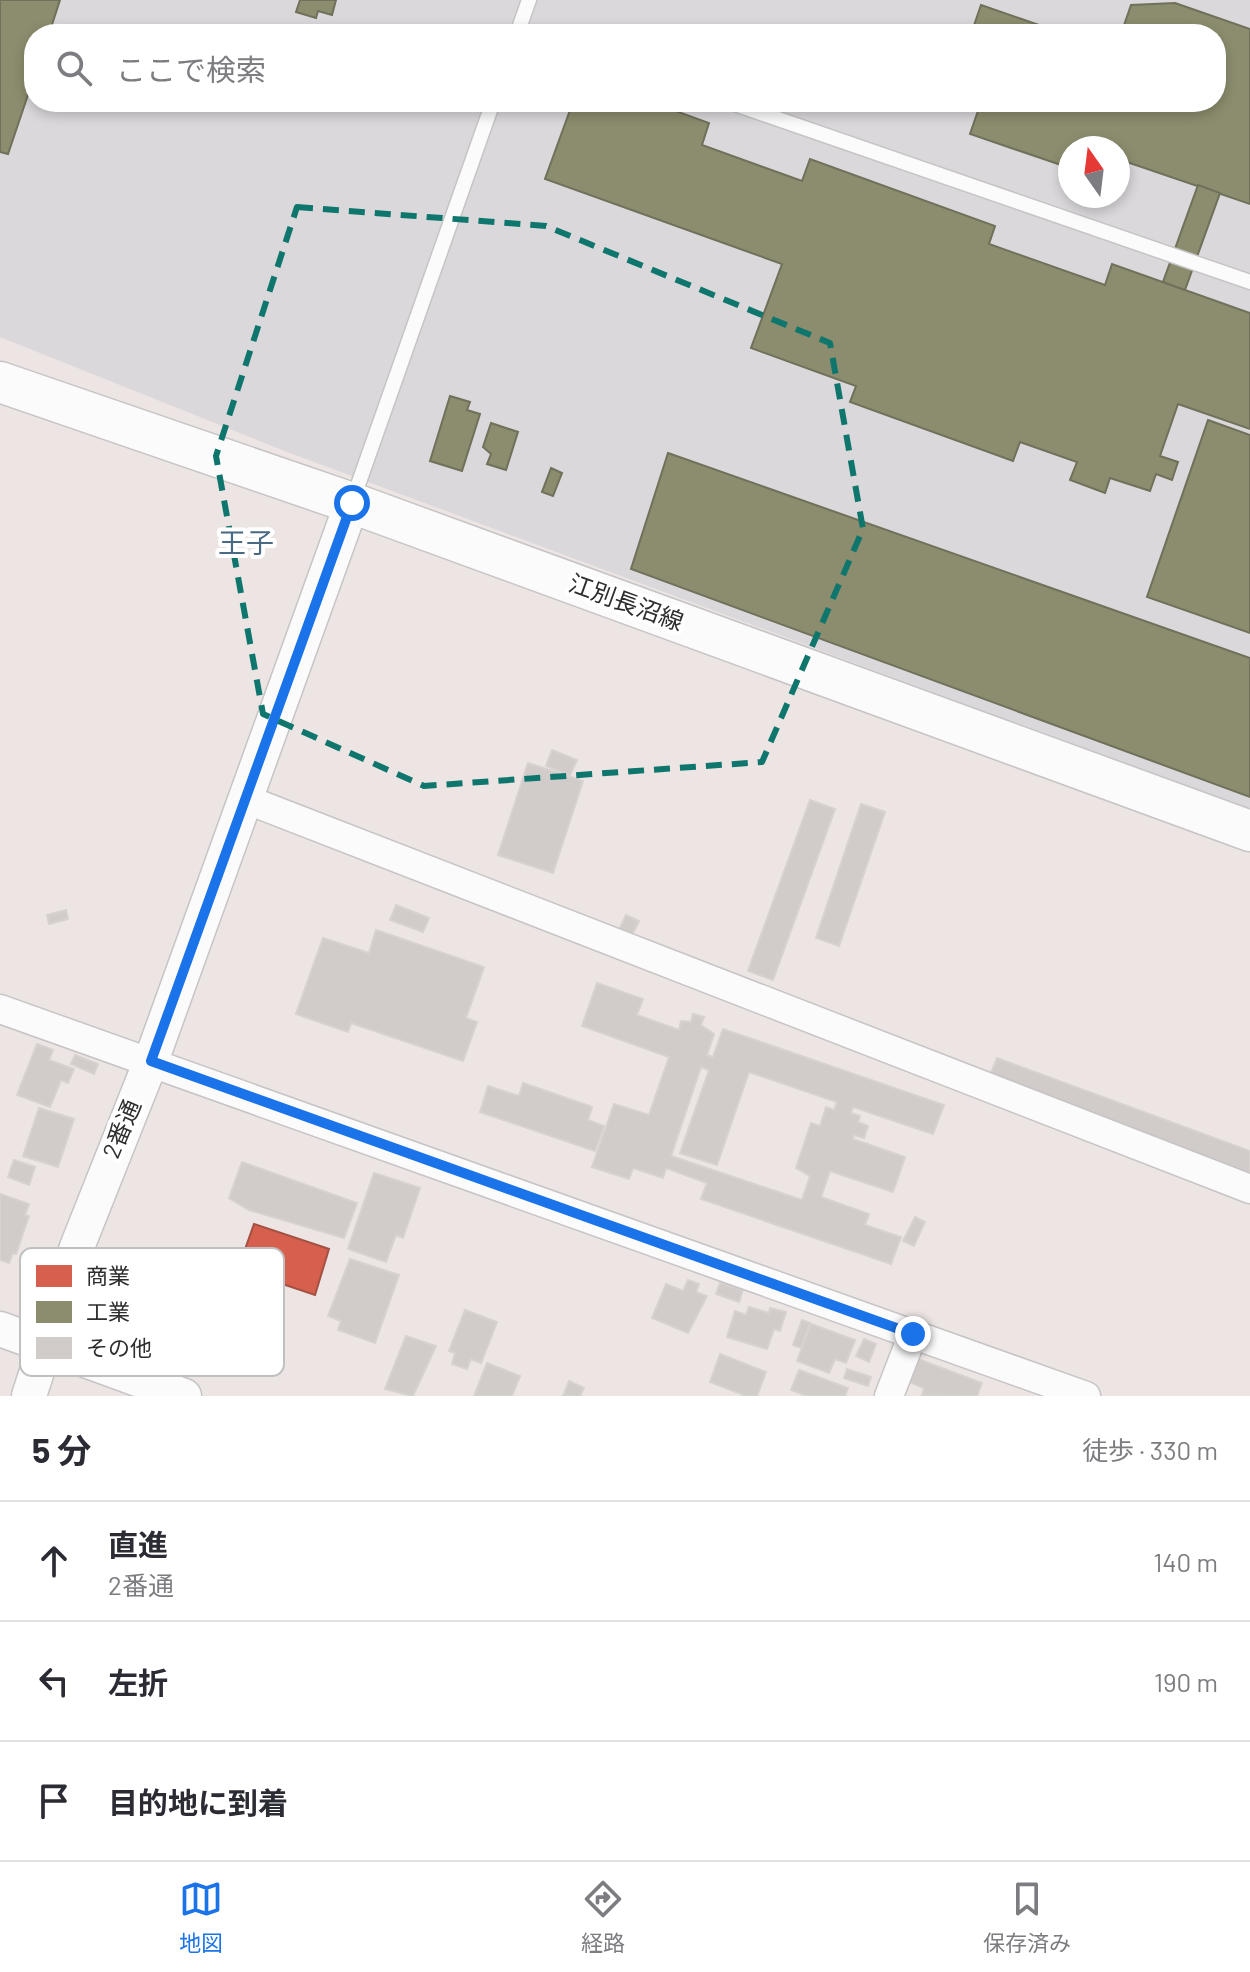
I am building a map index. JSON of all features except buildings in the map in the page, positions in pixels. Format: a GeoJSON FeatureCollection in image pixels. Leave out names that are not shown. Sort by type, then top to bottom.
{"type":"FeatureCollection","features":[{"type":"Feature","properties":{"kind":"main road","name":"江別長沼線"},"geometry":{"type":"LineString","coordinates":[[0,382],[352,503],[1250,831]]}},
{"type":"Feature","properties":{"kind":"street","name":"2番通"},"geometry":{"type":"LineString","coordinates":[[79,1248],[109,1160],[151,1061],[352,503]]}},
{"type":"Feature","properties":{"kind":"street"},"geometry":{"type":"LineString","coordinates":[[245,799],[1250,1189]]}},
{"type":"Feature","properties":{"kind":"street"},"geometry":{"type":"LineString","coordinates":[[0,1009],[1086,1396]]}},
{"type":"Feature","properties":{"kind":"street"},"geometry":{"type":"LineString","coordinates":[[0,1329],[20,1337]]}},
{"type":"Feature","properties":{"kind":"street"},"geometry":{"type":"LineString","coordinates":[[889,1396],[913,1334]]}},
{"type":"Feature","properties":{"kind":"street","name":"2番通"},"geometry":{"type":"LineString","coordinates":[[29,1396],[36,1376]]}},
{"type":"Feature","properties":{"kind":"street"},"geometry":{"type":"LineString","coordinates":[[127,1376],[184,1396]]}},
{"type":"Feature","properties":{"kind":"lane"},"geometry":{"type":"LineString","coordinates":[[524,24],[529,0]]}},
{"type":"Feature","properties":{"kind":"lane"},"geometry":{"type":"LineString","coordinates":[[352,503],[489,112]]}},
{"type":"Feature","properties":{"kind":"lane"},"geometry":{"type":"LineString","coordinates":[[758,112],[1250,282]]}},
{"type":"Feature","properties":{"kind":"highlighted area"},"geometry":{"type":"Polygon","coordinates":[[[297,207],[546,226],[830,343],[863,529],[762,762],[424,786],[263,714],[216,456],[297,207]]]}},
{"type":"Feature","properties":{"kind":"shaded area"},"geometry":{"type":"Polygon","coordinates":[[[0,0],[1250,0],[1250,810],[282,450],[0,337],[0,0]]]}},
{"type":"Feature","properties":{"kind":"district","name":"王子"},"geometry":{"type":"Point","coordinates":[246,543]}},
{"type":"Feature","properties":{"kind":"route"},"geometry":{"type":"LineString","coordinates":[[352,503],[151,1061],[913,1334]]}}]}
